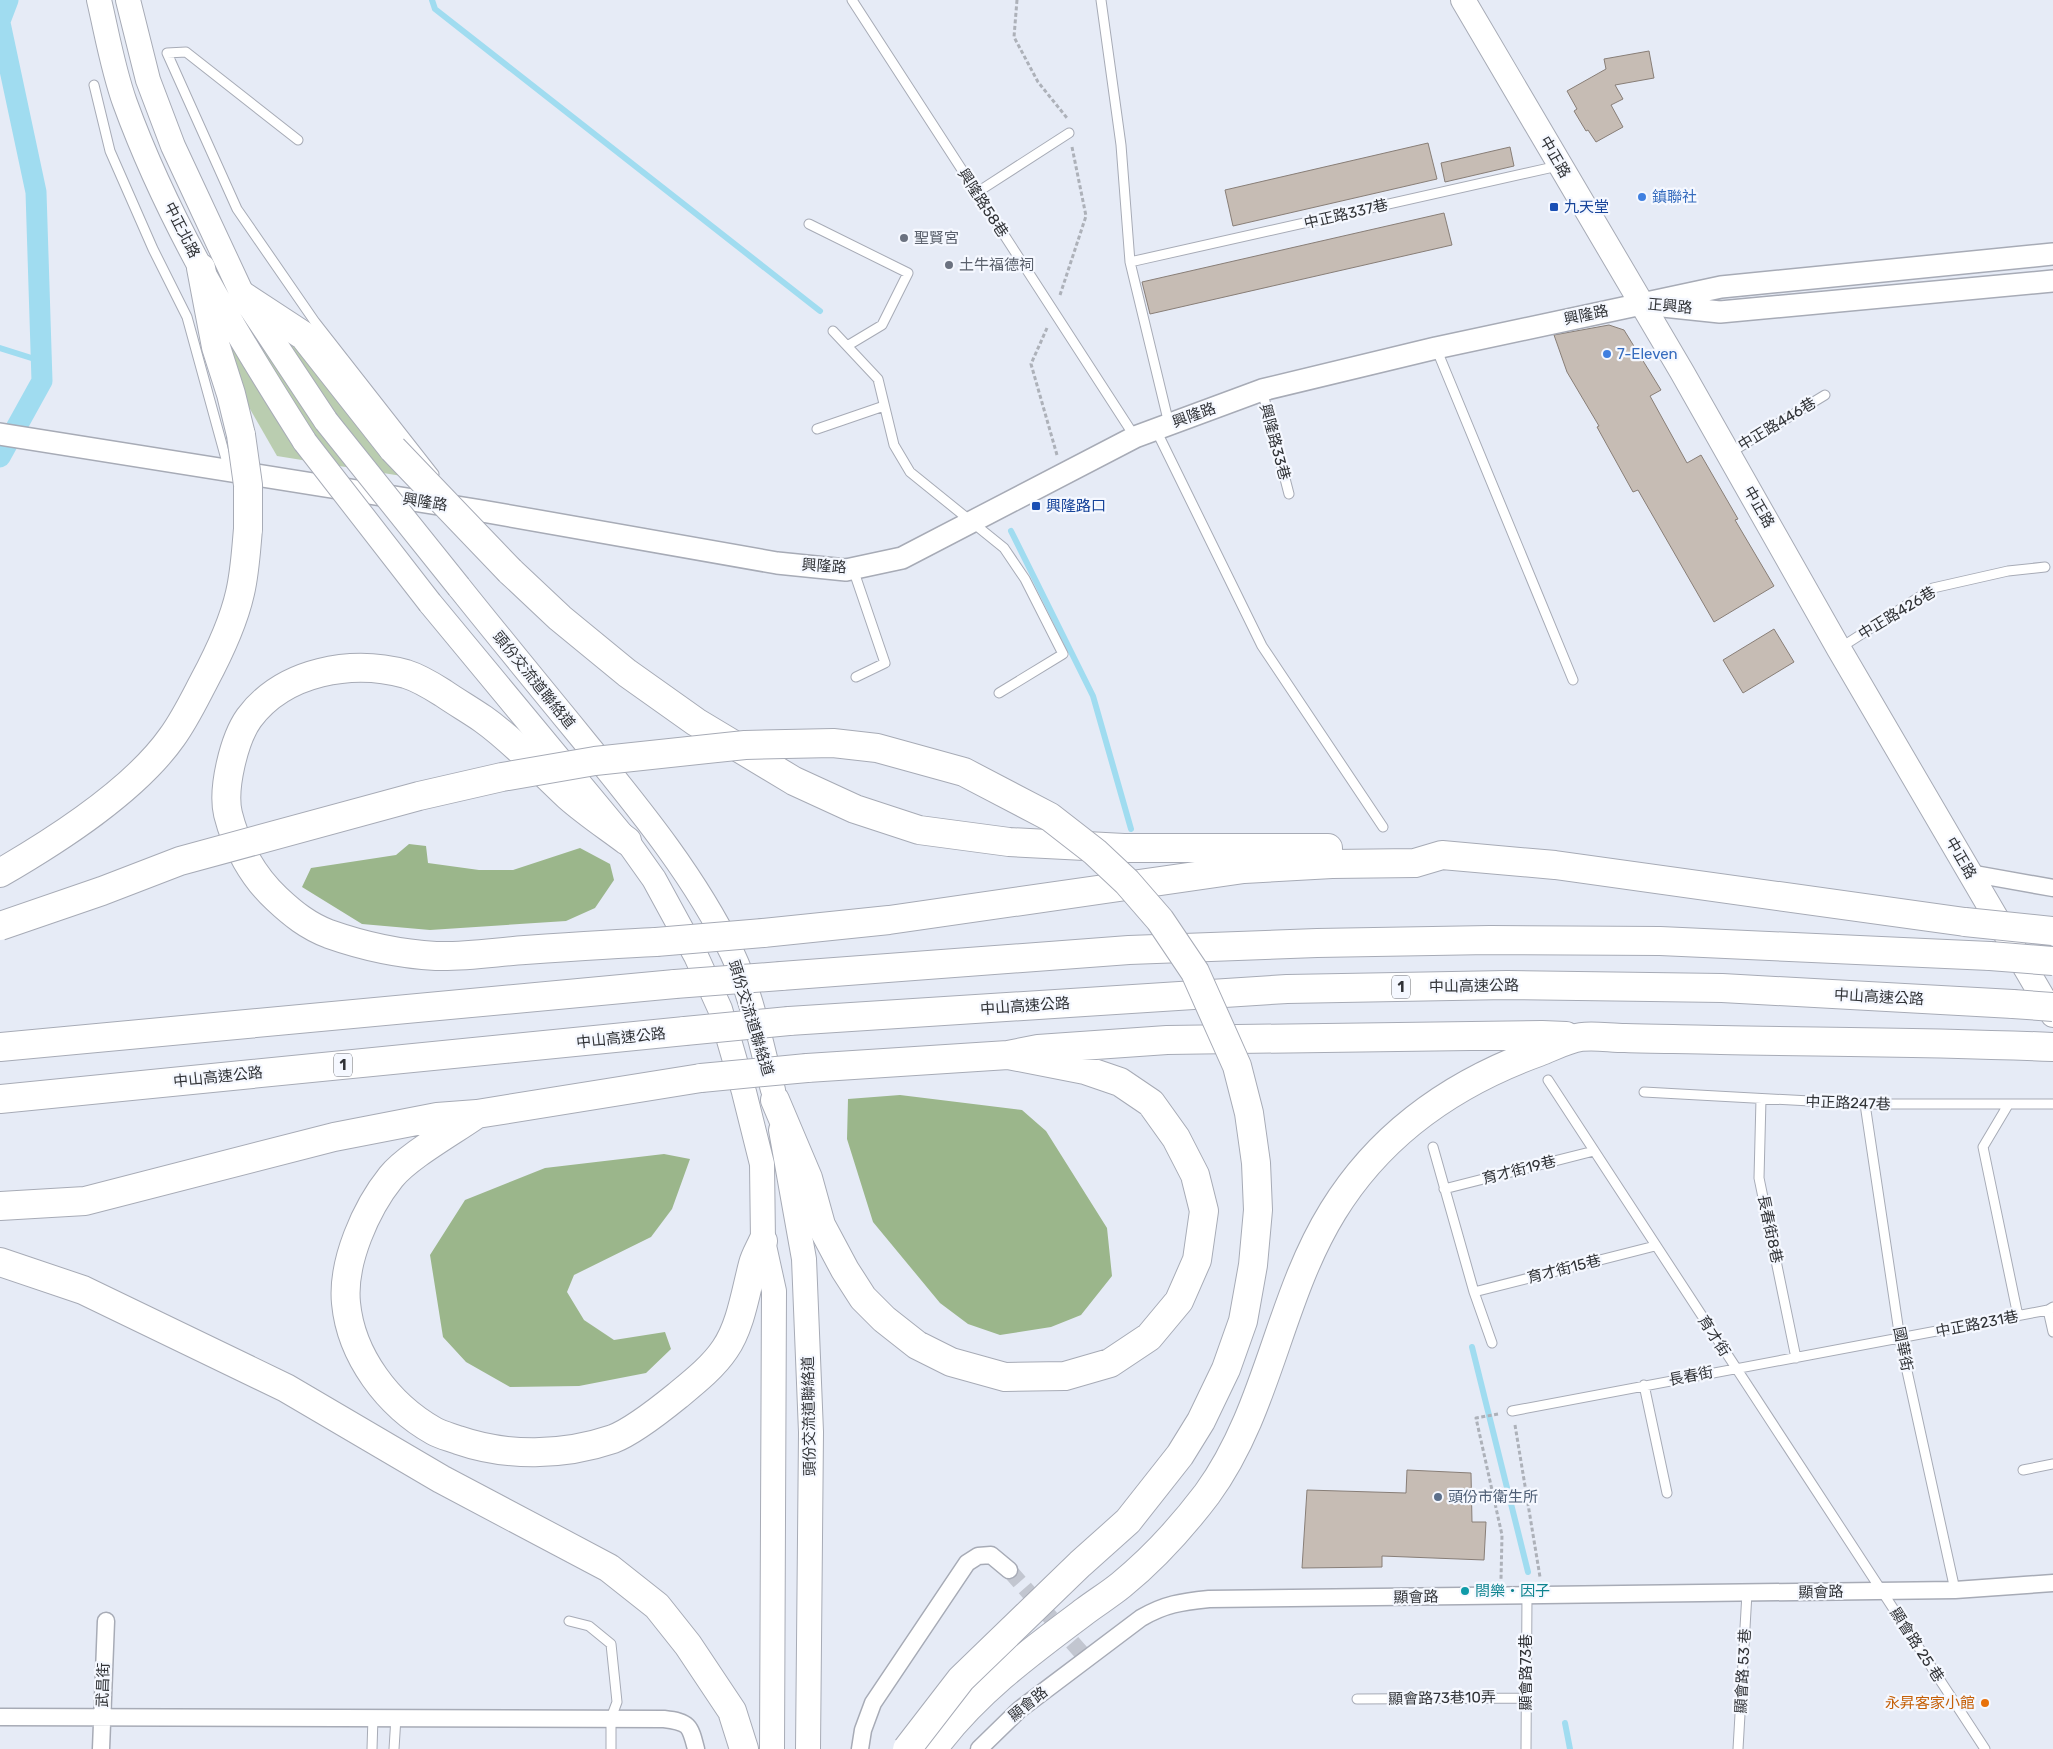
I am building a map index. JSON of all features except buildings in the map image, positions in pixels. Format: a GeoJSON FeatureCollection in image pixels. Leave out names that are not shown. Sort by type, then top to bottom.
{"type":"FeatureCollection","features":[{"type":"Feature","properties":{"kind":"highway"},"geometry":{"type":"LineString","coordinates":[[0,873],[84,819],[135,778],[171,738],[192,707],[229,628],[240,594],[246,562],[248,485],[241,435],[231,394],[216,347],[201,268]]}},
{"type":"Feature","properties":{"kind":"highway"},"geometry":{"type":"LineString","coordinates":[[243,296],[304,336],[393,449],[510,571],[568,624],[627,673],[696,722],[794,781],[854,809],[919,830],[1009,842],[1124,848],[1305,847],[1412,849],[1442,855],[1555,866],[1965,922],[2053,931]]}},
{"type":"Feature","properties":{"kind":"highway"},"geometry":{"type":"LineString","coordinates":[[627,841],[571,798],[484,720],[432,687],[407,674],[352,668],[325,671],[302,677],[279,690],[248,719],[237,741],[230,764],[228,811],[238,843],[250,866],[266,889],[298,919],[326,933],[395,952],[438,956],[763,933],[889,920],[1244,869],[1332,864],[1415,863],[1442,855]]}},
{"type":"Feature","properties":{"kind":"highway"},"geometry":{"type":"LineString","coordinates":[[0,926],[102,891],[180,861],[420,796],[502,777],[596,760],[745,745],[833,743],[877,748],[964,772],[1050,816],[1095,852],[1127,882],[1160,920],[1195,972],[1237,1066],[1249,1112],[1256,1163],[1258,1210],[1253,1265],[1243,1322],[1222,1378],[1201,1421],[1174,1463],[1128,1521],[1080,1564],[961,1679],[907,1749]]}},
{"type":"Feature","properties":{"kind":"highway"},"geometry":{"type":"LineString","coordinates":[[0,1047],[675,984],[1129,950],[1317,943],[1480,940],[1660,941],[1990,956],[2053,961]]}},
{"type":"Feature","properties":{"kind":"highway","name":"中山高速公路"},"geometry":{"type":"LineString","coordinates":[[0,1099],[789,1021],[1287,989],[1497,986],[1722,988],[2053,1007]]}},
{"type":"Feature","properties":{"kind":"highway"},"geometry":{"type":"LineString","coordinates":[[0,1206],[85,1201],[334,1137],[437,1117],[477,1114],[700,1078],[807,1068],[1008,1056],[1038,1049],[1168,1040],[1542,1035],[2045,1047]]}},
{"type":"Feature","properties":{"kind":"highway"},"geometry":{"type":"LineString","coordinates":[[933,1749],[988,1687],[1036,1648],[1119,1587],[1140,1568],[1169,1540],[1209,1490],[1230,1456],[1254,1406],[1280,1328],[1303,1269],[1333,1211],[1372,1158],[1412,1120],[1448,1094],[1494,1070],[1581,1037]]}},
{"type":"Feature","properties":{"kind":"highway"},"geometry":{"type":"LineString","coordinates":[[775,1100],[808,1178],[821,1225],[845,1270],[863,1298],[884,1319],[917,1345],[951,1362],[1005,1377],[1064,1376],[1110,1363],[1148,1337],[1179,1301],[1197,1260],[1204,1211],[1195,1174],[1176,1138],[1151,1103],[1120,1082],[1085,1070],[1008,1056]]}},
{"type":"Feature","properties":{"kind":"highway"},"geometry":{"type":"LineString","coordinates":[[477,1114],[418,1154],[392,1175],[371,1207],[349,1259],[346,1302],[354,1337],[372,1377],[402,1409],[435,1432],[479,1447],[523,1453],[564,1450],[614,1438],[658,1412],[698,1379],[726,1348],[743,1309],[754,1262],[764,1241]]}},
{"type":"Feature","properties":{"kind":"highway"},"geometry":{"type":"LineString","coordinates":[[0,1262],[83,1290],[286,1388],[441,1478],[609,1568],[657,1606],[688,1645],[732,1711],[744,1749]]}},
{"type":"Feature","properties":{"kind":"main road","name":"中正北路"},"geometry":{"type":"LineString","coordinates":[[99,0],[125,102],[159,186],[245,348],[305,442]]}},
{"type":"Feature","properties":{"kind":"main road","name":"中正北路"},"geometry":{"type":"LineString","coordinates":[[128,0],[148,80],[173,146],[243,296],[326,421]]}},
{"type":"Feature","properties":{"kind":"main road","name":"中正路"},"geometry":{"type":"LineString","coordinates":[[1463,0],[2053,1015]]}},
{"type":"Feature","properties":{"kind":"main road","name":"頭份交流道聯絡道"},"geometry":{"type":"LineString","coordinates":[[326,421],[640,808],[688,878],[733,955],[751,1006],[775,1100],[804,1259],[811,1432],[808,1749]]}},
{"type":"Feature","properties":{"kind":"main road","name":"頭份交流道聯絡道"},"geometry":{"type":"LineString","coordinates":[[305,442],[430,603],[627,841],[658,887],[696,956],[720,1009],[762,1164],[764,1241],[774,1291],[772,1749]]}},
{"type":"Feature","properties":{"kind":"street","name":"正興路"},"geometry":{"type":"LineString","coordinates":[[1640,304],[1722,287],[2053,254]]}},
{"type":"Feature","properties":{"kind":"street","name":"正興路"},"geometry":{"type":"LineString","coordinates":[[1640,304],[1720,312],[2053,281]]}},
{"type":"Feature","properties":{"kind":"street","name":"興隆路"},"geometry":{"type":"LineString","coordinates":[[0,434],[229,471],[458,504],[777,563],[846,570],[902,558],[1135,437],[1262,390],[1436,348],[1640,304]]}},
{"type":"Feature","properties":{"kind":"street"},"geometry":{"type":"LineString","coordinates":[[1970,873],[2053,888]]}},
{"type":"Feature","properties":{"kind":"street"},"geometry":{"type":"LineString","coordinates":[[860,1749],[863,1730],[873,1703],[967,1563],[978,1556],[991,1555],[1009,1570]]}},
{"type":"Feature","properties":{"kind":"street","name":"顯會路"},"geometry":{"type":"LineString","coordinates":[[978,1749],[1019,1710],[1094,1652],[1158,1608],[1181,1602],[1209,1599],[1955,1590],[2053,1583]]}},
{"type":"Feature","properties":{"kind":"street","name":"武昌街"},"geometry":{"type":"LineString","coordinates":[[101,1749],[106,1621]]}},
{"type":"Feature","properties":{"kind":"street"},"geometry":{"type":"LineString","coordinates":[[4,1717],[611,1718],[682,1721],[690,1729],[696,1749]]}},
{"type":"Feature","properties":{"kind":"lane","name":"興隆路58巷"},"geometry":{"type":"LineString","coordinates":[[852,0],[1135,437]]}},
{"type":"Feature","properties":{"kind":"lane"},"geometry":{"type":"LineString","coordinates":[[1102,0],[1121,145],[1130,262],[1163,427],[1262,646],[1383,827]]}},
{"type":"Feature","properties":{"kind":"lane"},"geometry":{"type":"LineString","coordinates":[[298,140],[186,52],[167,53],[237,208],[315,322],[443,484]]}},
{"type":"Feature","properties":{"kind":"lane"},"geometry":{"type":"LineString","coordinates":[[94,85],[110,151],[153,248],[187,317],[229,471]]}},
{"type":"Feature","properties":{"kind":"lane"},"geometry":{"type":"LineString","coordinates":[[976,193],[1069,133]]}},
{"type":"Feature","properties":{"kind":"lane","name":"中正路337巷"},"geometry":{"type":"LineString","coordinates":[[1130,262],[1561,166]]}},
{"type":"Feature","properties":{"kind":"lane"},"geometry":{"type":"LineString","coordinates":[[809,224],[908,273],[882,325],[847,346]]}},
{"type":"Feature","properties":{"kind":"lane"},"geometry":{"type":"LineString","coordinates":[[833,331],[878,379],[894,445],[910,472],[1004,548],[1025,579],[1063,654],[999,693]]}},
{"type":"Feature","properties":{"kind":"lane"},"geometry":{"type":"LineString","coordinates":[[1436,348],[1573,680]]}},
{"type":"Feature","properties":{"kind":"lane","name":"興隆路33巷"},"geometry":{"type":"LineString","coordinates":[[1262,390],[1289,494]]}},
{"type":"Feature","properties":{"kind":"lane","name":"中正路446巷"},"geometry":{"type":"LineString","coordinates":[[1728,454],[1825,395]]}},
{"type":"Feature","properties":{"kind":"lane"},"geometry":{"type":"LineString","coordinates":[[817,429],[884,406]]}},
{"type":"Feature","properties":{"kind":"lane","name":"中正路426巷"},"geometry":{"type":"LineString","coordinates":[[1839,649],[1933,588],[2008,571],[2045,567]]}},
{"type":"Feature","properties":{"kind":"lane"},"geometry":{"type":"LineString","coordinates":[[852,568],[885,663],[856,677]]}},
{"type":"Feature","properties":{"kind":"lane","name":"育才街"},"geometry":{"type":"LineString","coordinates":[[1548,1080],[1881,1591]]}},
{"type":"Feature","properties":{"kind":"lane","name":"中正路247巷"},"geometry":{"type":"LineString","coordinates":[[1644,1092],[1761,1100],[1865,1104],[2053,1104]]}},
{"type":"Feature","properties":{"kind":"lane","name":"長春街8巷"},"geometry":{"type":"LineString","coordinates":[[1761,1100],[1759,1178],[1796,1358]]}},
{"type":"Feature","properties":{"kind":"lane","name":"國華街"},"geometry":{"type":"LineString","coordinates":[[1865,1104],[1900,1339],[1955,1590]]}},
{"type":"Feature","properties":{"kind":"lane"},"geometry":{"type":"LineString","coordinates":[[2008,1105],[1984,1146],[2018,1316]]}},
{"type":"Feature","properties":{"kind":"lane"},"geometry":{"type":"LineString","coordinates":[[1433,1147],[1474,1292],[1492,1343]]}},
{"type":"Feature","properties":{"kind":"lane","name":"育才街19巷"},"geometry":{"type":"LineString","coordinates":[[1444,1189],[1594,1151]]}},
{"type":"Feature","properties":{"kind":"lane","name":"育才街15巷"},"geometry":{"type":"LineString","coordinates":[[1474,1292],[1655,1246]]}},
{"type":"Feature","properties":{"kind":"lane"},"geometry":{"type":"LineString","coordinates":[[2050,1308],[2053,1332]]}},
{"type":"Feature","properties":{"kind":"lane","name":"中正路231巷"},"geometry":{"type":"LineString","coordinates":[[1900,1339],[2050,1308]]}},
{"type":"Feature","properties":{"kind":"lane","name":"長春街"},"geometry":{"type":"LineString","coordinates":[[1512,1411],[1734,1368],[1900,1339]]}},
{"type":"Feature","properties":{"kind":"lane"},"geometry":{"type":"LineString","coordinates":[[1644,1385],[1667,1493]]}},
{"type":"Feature","properties":{"kind":"lane"},"geometry":{"type":"LineString","coordinates":[[2023,1470],[2053,1464]]}},
{"type":"Feature","properties":{"kind":"lane","name":"顯會路 25 巷"},"geometry":{"type":"LineString","coordinates":[[1881,1591],[1985,1749]]}},
{"type":"Feature","properties":{"kind":"lane","name":"顯會路 53 巷"},"geometry":{"type":"LineString","coordinates":[[1738,1749],[1747,1593]]}},
{"type":"Feature","properties":{"kind":"lane","name":"顯會路73巷"},"geometry":{"type":"LineString","coordinates":[[1526,1749],[1526,1698],[1535,1595]]}},
{"type":"Feature","properties":{"kind":"lane"},"geometry":{"type":"LineString","coordinates":[[569,1620],[589,1626],[611,1644],[617,1702],[611,1718],[611,1749]]}},
{"type":"Feature","properties":{"kind":"lane","name":"顯會路73巷10弄"},"geometry":{"type":"LineString","coordinates":[[1357,1699],[1526,1698]]}},
{"type":"Feature","properties":{"kind":"lane"},"geometry":{"type":"LineString","coordinates":[[372,1749],[373,1717]]}},
{"type":"Feature","properties":{"kind":"lane"},"geometry":{"type":"LineString","coordinates":[[394,1749],[396,1717]]}},
{"type":"Feature","properties":{"kind":"path"},"geometry":{"type":"LineString","coordinates":[[1017,0],[1014,37],[1038,82],[1068,120],[1086,216],[1054,313],[1031,364],[1063,475]]}},
{"type":"Feature","properties":{"kind":"path"},"geometry":{"type":"LineString","coordinates":[[1500,1596],[1502,1534],[1476,1418],[1512,1411],[1535,1595]]}},
{"type":"Feature","properties":{"kind":"green space"},"geometry":{"type":"Polygon","coordinates":[[[200,322],[310,331],[433,481],[277,456],[200,322]]]}},
{"type":"Feature","properties":{"kind":"green space"},"geometry":{"type":"Polygon","coordinates":[[[409,844],[426,846],[428,863],[479,870],[513,870],[580,848],[610,864],[614,880],[595,908],[566,921],[430,930],[362,924],[302,887],[311,868],[396,855],[409,844]]]}},
{"type":"Feature","properties":{"kind":"green space"},"geometry":{"type":"Polygon","coordinates":[[[900,1095],[1022,1110],[1046,1131],[1107,1228],[1112,1276],[1081,1315],[1051,1327],[1000,1335],[968,1324],[940,1303],[873,1222],[847,1139],[848,1099],[900,1095]]]}},
{"type":"Feature","properties":{"kind":"green space"},"geometry":{"type":"Polygon","coordinates":[[[664,1154],[690,1159],[672,1209],[651,1237],[574,1275],[567,1292],[584,1320],[614,1340],[665,1332],[671,1349],[646,1373],[579,1386],[510,1387],[466,1362],[443,1337],[430,1255],[465,1200],[545,1168],[664,1154]]]}},
{"type":"Feature","properties":{"kind":"waterway"},"geometry":{"type":"LineString","coordinates":[[0,21],[8,0]]}},
{"type":"Feature","properties":{"kind":"waterway"},"geometry":{"type":"LineString","coordinates":[[432,0],[435,9],[820,311]]}},
{"type":"Feature","properties":{"kind":"waterway"},"geometry":{"type":"LineString","coordinates":[[0,23],[36,192],[42,381],[0,457]]}},
{"type":"Feature","properties":{"kind":"waterway"},"geometry":{"type":"LineString","coordinates":[[0,348],[41,361]]}},
{"type":"Feature","properties":{"kind":"waterway"},"geometry":{"type":"LineString","coordinates":[[1011,531],[1093,696],[1131,829]]}},
{"type":"Feature","properties":{"kind":"waterway"},"geometry":{"type":"LineString","coordinates":[[1472,1347],[1528,1572]]}},
{"type":"Feature","properties":{"kind":"waterway"},"geometry":{"type":"LineString","coordinates":[[1565,1723],[1570,1749]]}},
{"type":"Feature","properties":{"kind":"tunnel"},"geometry":{"type":"LineString","coordinates":[[1009,1570],[1086,1658]]}},
{"type":"Feature","properties":{"kind":"place","name":"鎮聯社"},"geometry":{"type":"Point","coordinates":[1642,197]}},
{"type":"Feature","properties":{"kind":"place","name":"九天堂"},"geometry":{"type":"Point","coordinates":[1554,207]}},
{"type":"Feature","properties":{"kind":"place","name":"聖賢宮"},"geometry":{"type":"Point","coordinates":[904,238]}},
{"type":"Feature","properties":{"kind":"place","name":"土牛福德祠"},"geometry":{"type":"Point","coordinates":[949,265]}},
{"type":"Feature","properties":{"kind":"place","name":"7-Eleven"},"geometry":{"type":"Point","coordinates":[1607,354]}},
{"type":"Feature","properties":{"kind":"place","name":"興隆路口"},"geometry":{"type":"Point","coordinates":[1036,506]}},
{"type":"Feature","properties":{"kind":"place","name":"頭份市衛生所"},"geometry":{"type":"Point","coordinates":[1438,1497]}},
{"type":"Feature","properties":{"kind":"place","name":"閤樂‧因子"},"geometry":{"type":"Point","coordinates":[1465,1591]}},
{"type":"Feature","properties":{"kind":"place","name":"永昇客家小館"},"geometry":{"type":"Point","coordinates":[1985,1703]}}]}
